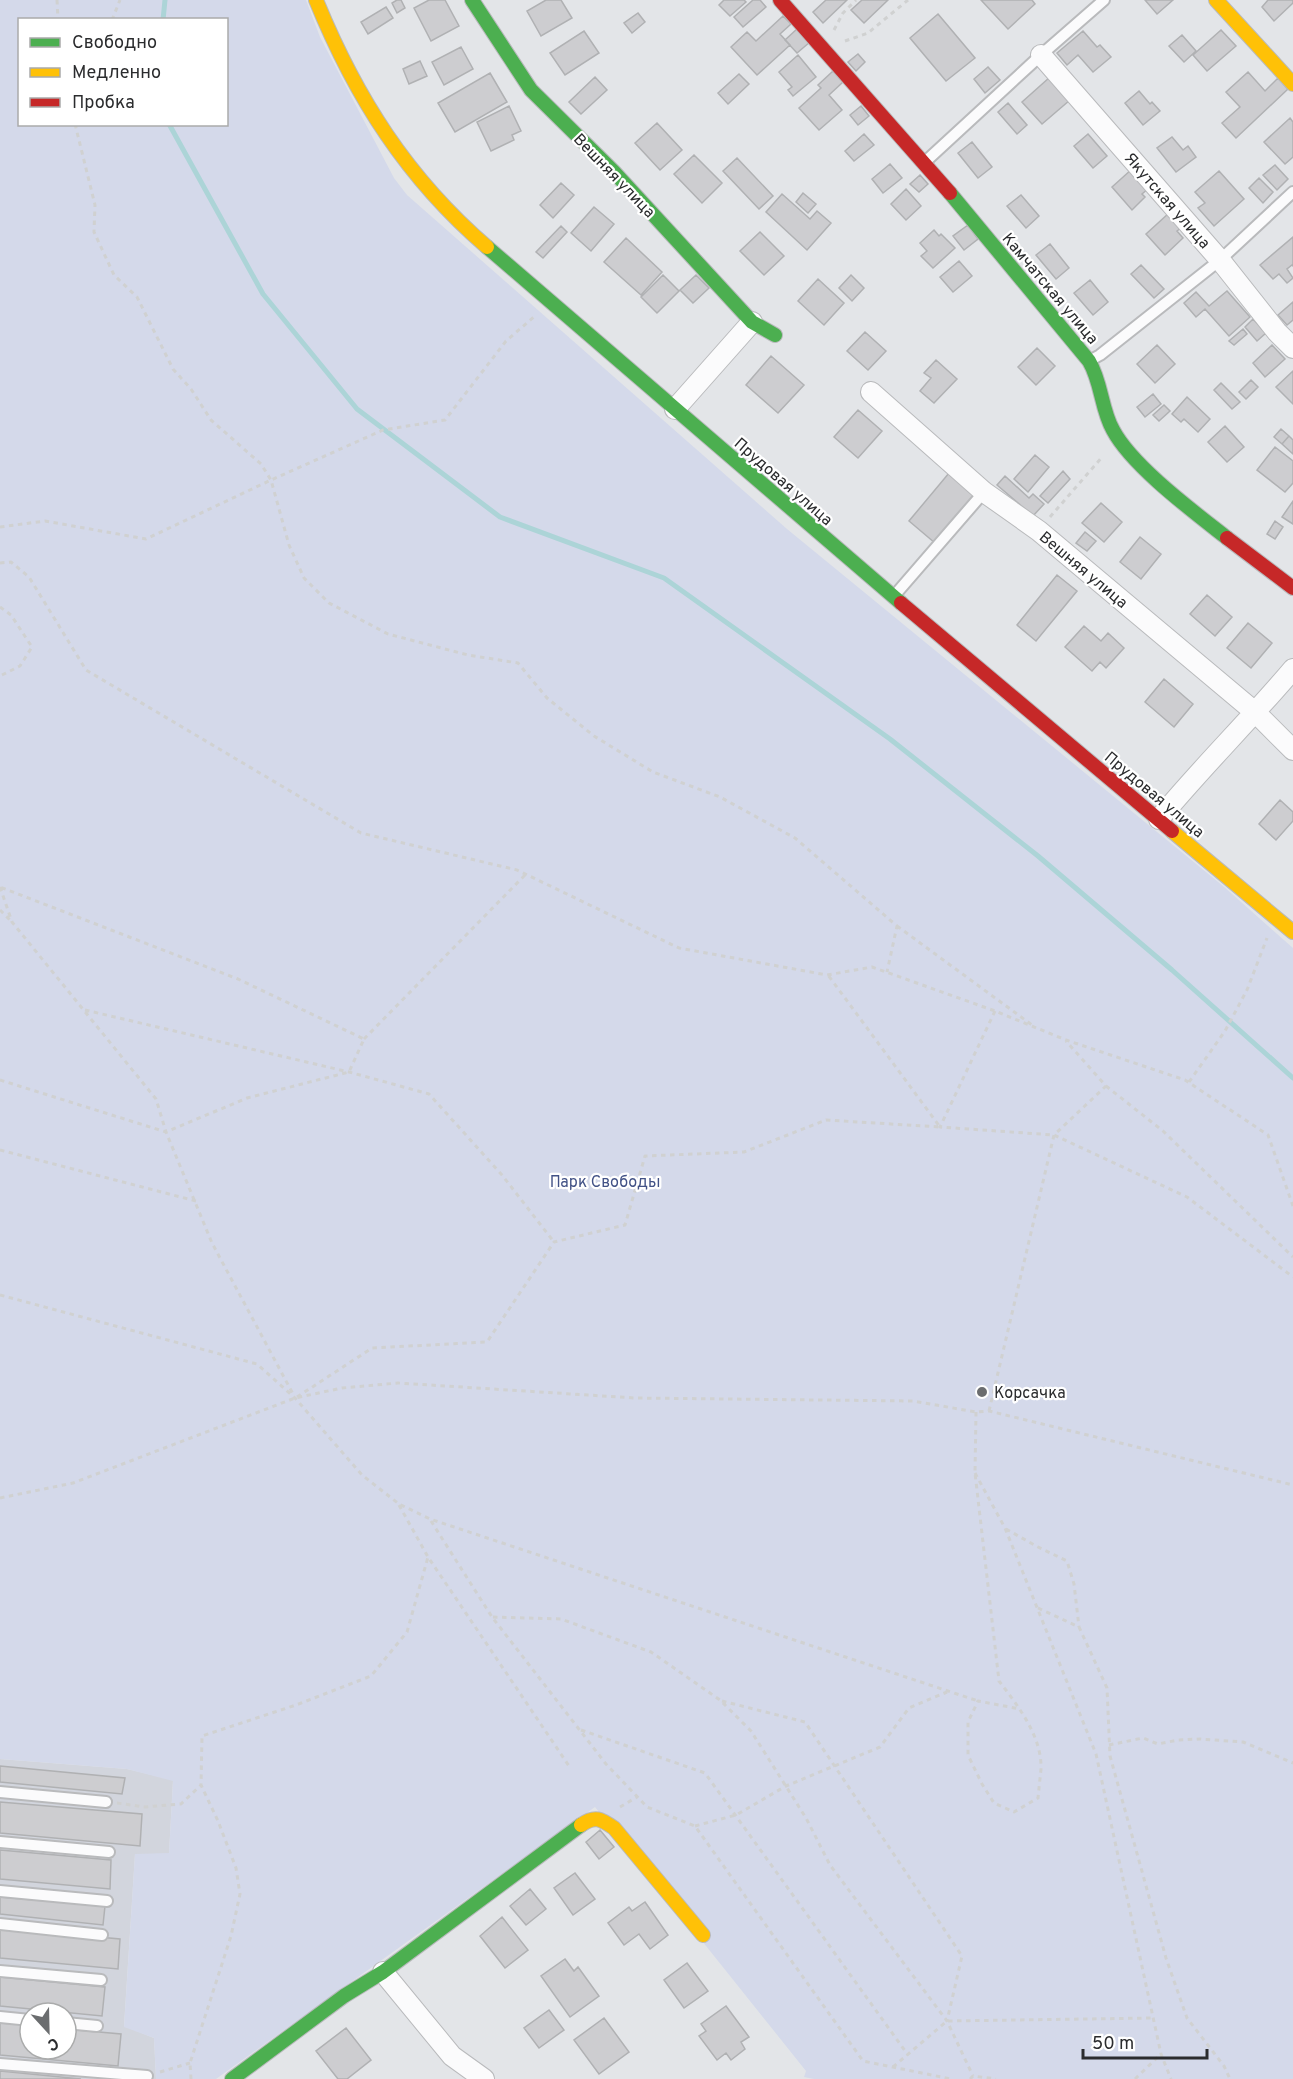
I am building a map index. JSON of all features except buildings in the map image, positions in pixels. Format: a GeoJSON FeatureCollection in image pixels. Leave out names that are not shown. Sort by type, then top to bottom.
{"type":"FeatureCollection","features":[{"type":"Feature","properties":{"kind":"street","name":"Прудовая улица"},"geometry":{"type":"LineString","coordinates":[[316,0],[330,36],[374,117],[418,179],[460,224],[894,597],[1293,932]]}},
{"type":"Feature","properties":{"kind":"street","name":"Вешняя улица"},"geometry":{"type":"LineString","coordinates":[[472,0],[531,90],[614,172],[752,322],[774,335]]}},
{"type":"Feature","properties":{"kind":"street","name":"Камчатская улица"},"geometry":{"type":"LineString","coordinates":[[780,0],[924,162],[1080,350],[1091,360],[1099,378],[1108,417],[1117,438],[1167,489],[1293,588]]}},
{"type":"Feature","properties":{"kind":"street"},"geometry":{"type":"LineString","coordinates":[[1216,0],[1293,84]]}},
{"type":"Feature","properties":{"kind":"street","name":"Якутская улица"},"geometry":{"type":"LineString","coordinates":[[1041,55],[1220,260],[1277,332],[1293,348]]}},
{"type":"Feature","properties":{"kind":"street"},"geometry":{"type":"LineString","coordinates":[[675,409],[752,322]]}},
{"type":"Feature","properties":{"kind":"street","name":"Вешняя улица"},"geometry":{"type":"LineString","coordinates":[[871,392],[984,492],[1039,531],[1256,713],[1293,750]]}},
{"type":"Feature","properties":{"kind":"street"},"geometry":{"type":"LineString","coordinates":[[1159,819],[1183,789],[1256,713],[1293,669]]}},
{"type":"Feature","properties":{"kind":"street"},"geometry":{"type":"LineString","coordinates":[[232,2079],[344,1995],[383,1972],[588,1820],[601,1819],[614,1828],[703,1935]]}},
{"type":"Feature","properties":{"kind":"street"},"geometry":{"type":"LineString","coordinates":[[383,1972],[452,2056],[484,2079]]}},
{"type":"Feature","properties":{"kind":"lane"},"geometry":{"type":"LineString","coordinates":[[924,162],[1104,0]]}},
{"type":"Feature","properties":{"kind":"lane"},"geometry":{"type":"LineString","coordinates":[[1091,360],[1220,260],[1293,192]]}},
{"type":"Feature","properties":{"kind":"lane"},"geometry":{"type":"LineString","coordinates":[[894,597],[984,492]]}},
{"type":"Feature","properties":{"kind":"lane"},"geometry":{"type":"LineString","coordinates":[[0,1792],[106,1802]]}},
{"type":"Feature","properties":{"kind":"lane"},"geometry":{"type":"LineString","coordinates":[[0,1842],[109,1852]]}},
{"type":"Feature","properties":{"kind":"lane"},"geometry":{"type":"LineString","coordinates":[[0,1891],[107,1901]]}},
{"type":"Feature","properties":{"kind":"lane"},"geometry":{"type":"LineString","coordinates":[[0,1924],[102,1935]]}},
{"type":"Feature","properties":{"kind":"lane"},"geometry":{"type":"LineString","coordinates":[[0,1971],[101,1980]]}},
{"type":"Feature","properties":{"kind":"lane"},"geometry":{"type":"LineString","coordinates":[[0,2017],[18,2019]]}},
{"type":"Feature","properties":{"kind":"lane"},"geometry":{"type":"LineString","coordinates":[[78,2024],[97,2026]]}},
{"type":"Feature","properties":{"kind":"lane"},"geometry":{"type":"LineString","coordinates":[[0,2064],[147,2076]]}},
{"type":"Feature","properties":{"kind":"path"},"geometry":{"type":"LineString","coordinates":[[57,0],[58,18]]}},
{"type":"Feature","properties":{"kind":"path"},"geometry":{"type":"LineString","coordinates":[[113,18],[120,0]]}},
{"type":"Feature","properties":{"kind":"path"},"geometry":{"type":"LineString","coordinates":[[824,48],[843,13],[856,0]]}},
{"type":"Feature","properties":{"kind":"path"},"geometry":{"type":"LineString","coordinates":[[824,48],[868,33],[908,0]]}},
{"type":"Feature","properties":{"kind":"path"},"geometry":{"type":"LineString","coordinates":[[75,126],[95,205],[94,232],[114,275],[137,297],[173,369],[191,389],[211,420],[261,464],[271,480],[288,545],[304,578],[329,603],[388,634],[468,655],[518,663],[547,698],[594,736],[653,772],[720,797],[795,838],[897,926],[1035,1028]]}},
{"type":"Feature","properties":{"kind":"path"},"geometry":{"type":"LineString","coordinates":[[0,527],[45,521],[146,539],[383,430],[445,420],[506,341],[552,302]]}},
{"type":"Feature","properties":{"kind":"path"},"geometry":{"type":"LineString","coordinates":[[1039,531],[1117,438]]}},
{"type":"Feature","properties":{"kind":"path"},"geometry":{"type":"LineString","coordinates":[[0,563],[11,562],[29,578],[86,670],[361,833],[517,870],[679,948],[827,975],[872,967],[1066,1040],[1189,1083],[1268,1135],[1293,1206]]}},
{"type":"Feature","properties":{"kind":"path"},"geometry":{"type":"LineString","coordinates":[[0,607],[11,615],[32,647],[20,666],[0,676]]}},
{"type":"Feature","properties":{"kind":"path"},"geometry":{"type":"LineString","coordinates":[[349,1072],[364,1039],[525,875]]}},
{"type":"Feature","properties":{"kind":"path"},"geometry":{"type":"LineString","coordinates":[[0,887],[238,979],[364,1039]]}},
{"type":"Feature","properties":{"kind":"path"},"geometry":{"type":"LineString","coordinates":[[0,887],[12,922]]}},
{"type":"Feature","properties":{"kind":"path"},"geometry":{"type":"LineString","coordinates":[[0,910],[156,1099],[166,1132],[212,1243],[295,1398]]}},
{"type":"Feature","properties":{"kind":"path"},"geometry":{"type":"LineString","coordinates":[[1189,1083],[1225,1031],[1247,990],[1275,916]]}},
{"type":"Feature","properties":{"kind":"path"},"geometry":{"type":"LineString","coordinates":[[887,972],[897,926]]}},
{"type":"Feature","properties":{"kind":"path"},"geometry":{"type":"LineString","coordinates":[[827,975],[940,1126]]}},
{"type":"Feature","properties":{"kind":"path"},"geometry":{"type":"LineString","coordinates":[[83,1010],[349,1072],[429,1094],[502,1175],[554,1242]]}},
{"type":"Feature","properties":{"kind":"path"},"geometry":{"type":"LineString","coordinates":[[940,1126],[994,1011]]}},
{"type":"Feature","properties":{"kind":"path"},"geometry":{"type":"LineString","coordinates":[[1066,1040],[1106,1086],[1163,1131],[1293,1257]]}},
{"type":"Feature","properties":{"kind":"path"},"geometry":{"type":"LineString","coordinates":[[0,1080],[166,1132],[247,1098],[349,1072]]}},
{"type":"Feature","properties":{"kind":"path"},"geometry":{"type":"LineString","coordinates":[[989,1411],[1054,1135],[1106,1086]]}},
{"type":"Feature","properties":{"kind":"path"},"geometry":{"type":"LineString","coordinates":[[295,1398],[372,1348],[487,1342],[554,1242],[625,1225],[645,1156],[744,1152],[826,1120],[1054,1135],[1187,1197],[1293,1277]]}},
{"type":"Feature","properties":{"kind":"path"},"geometry":{"type":"LineString","coordinates":[[0,1150],[195,1201]]}},
{"type":"Feature","properties":{"kind":"path"},"geometry":{"type":"LineString","coordinates":[[0,1295],[257,1364],[295,1398],[362,1475],[399,1504],[430,1519],[947,1692],[1020,1709]]}},
{"type":"Feature","properties":{"kind":"path"},"geometry":{"type":"LineString","coordinates":[[0,1498],[73,1483],[295,1398],[342,1388],[398,1383],[635,1398],[913,1401],[976,1412],[989,1411],[1293,1485]]}},
{"type":"Feature","properties":{"kind":"path"},"geometry":{"type":"LineString","coordinates":[[976,1412],[975,1473],[999,1681],[1020,1709],[1036,1740],[1041,1767],[1038,1798],[1014,1812],[994,1803],[968,1755],[968,1722],[978,1701]]}},
{"type":"Feature","properties":{"kind":"path"},"geometry":{"type":"LineString","coordinates":[[975,1473],[1005,1528],[1096,1754],[1161,2054],[1171,2079]]}},
{"type":"Feature","properties":{"kind":"path"},"geometry":{"type":"LineString","coordinates":[[399,1504],[428,1557],[569,1766]]}},
{"type":"Feature","properties":{"kind":"path"},"geometry":{"type":"LineString","coordinates":[[430,1519],[492,1617],[606,1764],[646,1807],[695,1826],[863,2061],[951,2079]]}},
{"type":"Feature","properties":{"kind":"path"},"geometry":{"type":"LineString","coordinates":[[1005,1528],[1067,1561],[1074,1584],[1079,1627],[1107,1688],[1110,1756],[1166,1958],[1187,2018],[1224,2066],[1230,2079]]}},
{"type":"Feature","properties":{"kind":"path"},"geometry":{"type":"LineString","coordinates":[[191,2079],[190,2063],[231,1936],[240,1894],[236,1868],[201,1785],[202,1736],[296,1705],[371,1676],[407,1632],[428,1557]]}},
{"type":"Feature","properties":{"kind":"path"},"geometry":{"type":"LineString","coordinates":[[1037,1608],[1079,1627]]}},
{"type":"Feature","properties":{"kind":"path"},"geometry":{"type":"LineString","coordinates":[[492,1617],[561,1619],[572,1623],[651,1652],[720,1700],[751,1731],[806,1818],[830,1865],[947,2020],[974,2076]]}},
{"type":"Feature","properties":{"kind":"path"},"geometry":{"type":"LineString","coordinates":[[695,1826],[736,1815],[786,1786],[880,1747],[909,1708],[947,1692]]}},
{"type":"Feature","properties":{"kind":"path"},"geometry":{"type":"LineString","coordinates":[[720,1700],[805,1722],[962,1956],[947,2020],[894,2067]]}},
{"type":"Feature","properties":{"kind":"path"},"geometry":{"type":"LineString","coordinates":[[579,1729],[705,1773],[908,2055]]}},
{"type":"Feature","properties":{"kind":"path"},"geometry":{"type":"LineString","coordinates":[[1109,1745],[1143,1738],[1158,1744],[1200,1739],[1243,1742],[1293,1763]]}},
{"type":"Feature","properties":{"kind":"path"},"geometry":{"type":"LineString","coordinates":[[106,1802],[145,1807],[181,1804],[201,1785]]}},
{"type":"Feature","properties":{"kind":"path"},"geometry":{"type":"LineString","coordinates":[[947,2020],[1153,2018]]}},
{"type":"Feature","properties":{"kind":"path"},"geometry":{"type":"LineString","coordinates":[[1135,2079],[1161,2054]]}},
{"type":"Feature","properties":{"kind":"path"},"geometry":{"type":"LineString","coordinates":[[147,2076],[190,2063]]}},
{"type":"Feature","properties":{"kind":"path"},"geometry":{"type":"LineString","coordinates":[[970,2079],[974,2076],[996,2079]]}},
{"type":"Feature","properties":{"kind":"shaded area"},"geometry":{"type":"Polygon","coordinates":[[[0,1759],[127,1769],[173,1780],[169,1854],[135,1854],[124,2026],[154,2038],[156,2079],[0,2079],[0,1759]]]}},
{"type":"Feature","properties":{"kind":"green space","name":"Парк Свободы"},"geometry":{"type":"Polygon","coordinates":[[[0,0],[306,0],[320,37],[394,178],[407,195],[787,529],[1223,886],[1293,948],[1293,2079],[814,2079],[804,2077],[806,2071],[595,1807],[216,2079],[156,2079],[154,2038],[124,2027],[135,1854],[169,1853],[173,1781],[127,1769],[0,1759],[0,0]]]}},
{"type":"Feature","properties":{"kind":"waterway"},"geometry":{"type":"LineString","coordinates":[[163,18],[165,0]]}},
{"type":"Feature","properties":{"kind":"waterway"},"geometry":{"type":"LineString","coordinates":[[170,126],[263,294],[357,409],[500,517],[664,578],[890,739],[1038,856],[1172,970],[1293,1078]]}},
{"type":"Feature","properties":{"kind":"traffic: fast"},"geometry":{"type":"LineString","coordinates":[[472,0],[531,90],[614,172],[752,322],[775,335]]}},
{"type":"Feature","properties":{"kind":"traffic: fast"},"geometry":{"type":"LineString","coordinates":[[950,193],[1089,361],[1097,378],[1109,422],[1122,444],[1165,488],[1227,538]]}},
{"type":"Feature","properties":{"kind":"traffic: fast"},"geometry":{"type":"LineString","coordinates":[[487,247],[901,603]]}},
{"type":"Feature","properties":{"kind":"traffic: fast"},"geometry":{"type":"LineString","coordinates":[[232,2079],[344,1996],[383,1972],[581,1825]]}},
{"type":"Feature","properties":{"kind":"traffic: slow"},"geometry":{"type":"LineString","coordinates":[[316,0],[348,70],[386,134],[432,193],[487,247]]}},
{"type":"Feature","properties":{"kind":"traffic: slow"},"geometry":{"type":"LineString","coordinates":[[1216,0],[1293,84]]}},
{"type":"Feature","properties":{"kind":"traffic: slow"},"geometry":{"type":"LineString","coordinates":[[1172,831],[1293,932]]}},
{"type":"Feature","properties":{"kind":"traffic: slow"},"geometry":{"type":"LineString","coordinates":[[581,1825],[598,1819],[614,1828],[703,1935]]}},
{"type":"Feature","properties":{"kind":"traffic: jam"},"geometry":{"type":"LineString","coordinates":[[780,0],[950,193]]}},
{"type":"Feature","properties":{"kind":"traffic: jam"},"geometry":{"type":"LineString","coordinates":[[1227,538],[1293,588]]}},
{"type":"Feature","properties":{"kind":"traffic: jam"},"geometry":{"type":"LineString","coordinates":[[901,603],[1172,831]]}},
{"type":"Feature","properties":{"kind":"place","name":"Корсачка"},"geometry":{"type":"Point","coordinates":[982,1392]}}]}
